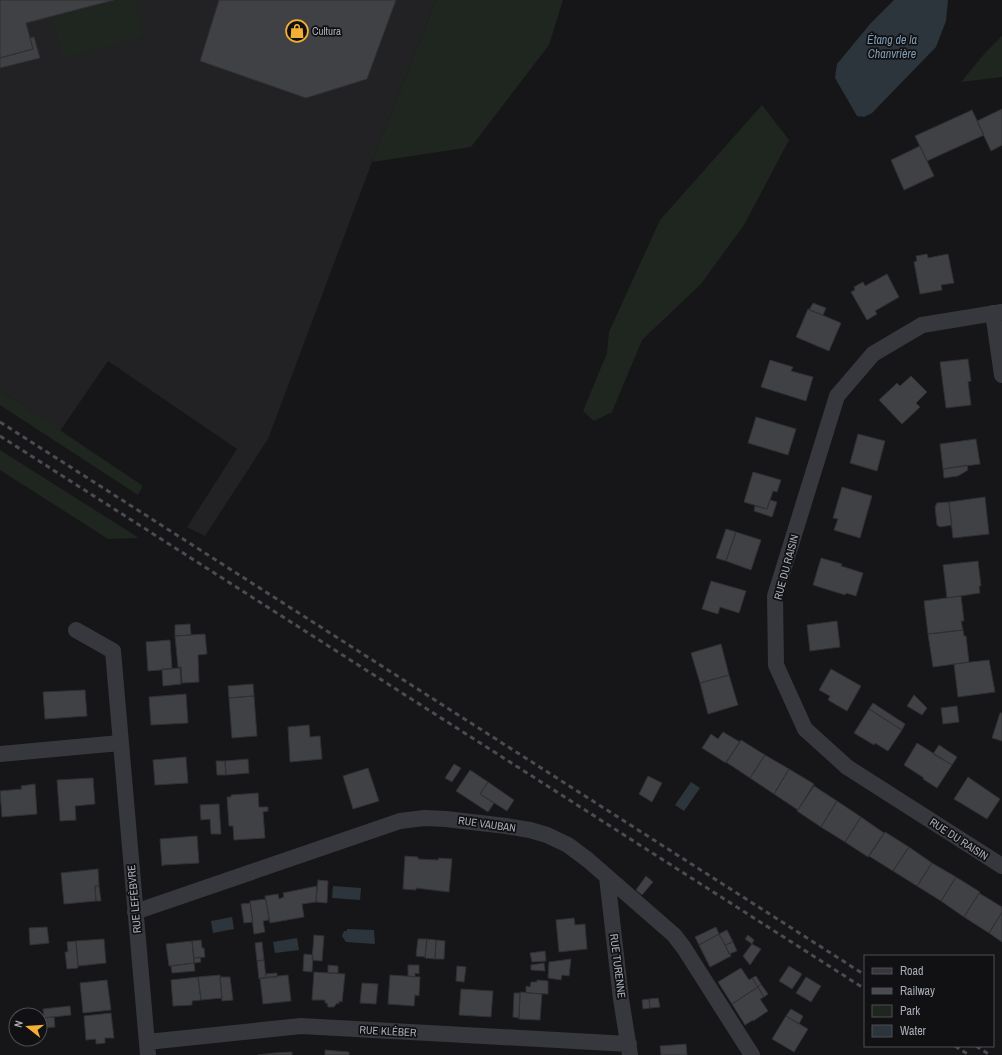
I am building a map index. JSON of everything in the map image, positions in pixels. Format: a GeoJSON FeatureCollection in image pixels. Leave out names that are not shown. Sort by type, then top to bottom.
{"type":"FeatureCollection","features":[{"type":"Feature","properties":{"kind":"street"},"geometry":{"type":"LineString","coordinates":[[998,312],[1002,375]]}},
{"type":"Feature","properties":{"kind":"street","name":"RUE DU RAISIN"},"geometry":{"type":"LineString","coordinates":[[998,312],[922,325],[873,354],[837,396],[775,596],[776,665],[805,728],[847,767],[1002,866]]}},
{"type":"Feature","properties":{"kind":"street","name":"RUE LEFÈBVRE"},"geometry":{"type":"LineString","coordinates":[[76,630],[113,651],[147,1048]]}},
{"type":"Feature","properties":{"kind":"street"},"geometry":{"type":"LineString","coordinates":[[0,754],[120,743]]}},
{"type":"Feature","properties":{"kind":"street","name":"RUE VAUBAN"},"geometry":{"type":"LineString","coordinates":[[135,912],[400,821],[424,818],[446,819],[530,830],[547,835],[568,845],[588,860],[674,935],[684,948],[752,1055]]}},
{"type":"Feature","properties":{"kind":"street","name":"RUE TURENNE"},"geometry":{"type":"LineString","coordinates":[[607,877],[621,999],[630,1049]]}},
{"type":"Feature","properties":{"kind":"street","name":"RUE KLÉBER"},"geometry":{"type":"LineString","coordinates":[[147,1048],[301,1026],[630,1049]]}},
{"type":"Feature","properties":{"kind":"shaded area"},"geometry":{"type":"Polygon","coordinates":[[[0,0],[436,0],[372,162],[268,439],[205,536],[187,527],[237,449],[108,361],[60,431],[0,390],[0,0]]]}},
{"type":"Feature","properties":{"kind":"green space"},"geometry":{"type":"Polygon","coordinates":[[[116,0],[135,0],[144,37],[63,58],[52,17],[116,0]]]}},
{"type":"Feature","properties":{"kind":"green space"},"geometry":{"type":"Polygon","coordinates":[[[436,0],[563,0],[549,45],[471,147],[372,162],[436,0]]]}},
{"type":"Feature","properties":{"kind":"green space"},"geometry":{"type":"Polygon","coordinates":[[[1002,36],[1002,77],[961,82],[985,53],[1002,36]]]}},
{"type":"Feature","properties":{"kind":"green space"},"geometry":{"type":"Polygon","coordinates":[[[762,105],[789,140],[744,225],[701,284],[642,340],[612,412],[594,421],[583,411],[607,353],[609,332],[660,220],[762,105]]]}},
{"type":"Feature","properties":{"kind":"green space"},"geometry":{"type":"Polygon","coordinates":[[[0,390],[143,486],[138,495],[0,405],[0,390]]]}},
{"type":"Feature","properties":{"kind":"green space"},"geometry":{"type":"Polygon","coordinates":[[[0,450],[139,538],[108,539],[0,470],[0,450]]]}},
{"type":"Feature","properties":{"kind":"water","name":"Étang de la Chanvrière"},"geometry":{"type":"Polygon","coordinates":[[[894,0],[948,0],[946,21],[936,47],[872,113],[864,117],[857,116],[835,78],[837,64],[870,24],[894,0]]]}},
{"type":"Feature","properties":{"kind":"water"},"geometry":{"type":"Polygon","coordinates":[[[691,782],[700,788],[684,811],[675,805],[691,782]]]}},
{"type":"Feature","properties":{"kind":"water"},"geometry":{"type":"Polygon","coordinates":[[[333,886],[361,888],[360,900],[332,898],[333,886]]]}},
{"type":"Feature","properties":{"kind":"water"},"geometry":{"type":"Polygon","coordinates":[[[232,917],[234,929],[213,933],[211,921],[232,917]]]}},
{"type":"Feature","properties":{"kind":"water"},"geometry":{"type":"Polygon","coordinates":[[[347,929],[374,930],[375,944],[346,942],[342,936],[344,931],[347,931],[347,929]]]}},
{"type":"Feature","properties":{"kind":"water"},"geometry":{"type":"Polygon","coordinates":[[[297,938],[299,950],[275,953],[273,942],[297,938]]]}},
{"type":"Feature","properties":{"kind":"building"},"geometry":{"type":"Polygon","coordinates":[[[0,0],[114,0],[26,23],[33,49],[0,58],[0,0]]]}},
{"type":"Feature","properties":{"kind":"building","name":"Cultura"},"geometry":{"type":"Polygon","coordinates":[[[219,0],[396,0],[367,79],[306,98],[200,61],[219,0]]]}},
{"type":"Feature","properties":{"kind":"building"},"geometry":{"type":"Polygon","coordinates":[[[34,37],[40,58],[0,68],[0,58],[33,49],[30,38],[34,37]]]}},
{"type":"Feature","properties":{"kind":"building"},"geometry":{"type":"Polygon","coordinates":[[[1002,109],[1002,145],[991,151],[977,121],[1002,109]]]}},
{"type":"Feature","properties":{"kind":"building"},"geometry":{"type":"Polygon","coordinates":[[[972,110],[984,135],[927,161],[915,136],[972,110]]]}},
{"type":"Feature","properties":{"kind":"building"},"geometry":{"type":"Polygon","coordinates":[[[920,146],[934,176],[904,190],[891,160],[920,146]]]}},
{"type":"Feature","properties":{"kind":"building"},"geometry":{"type":"Polygon","coordinates":[[[927,254],[928,258],[948,254],[954,283],[941,285],[942,290],[920,294],[914,262],[917,261],[916,256],[927,254]]]}},
{"type":"Feature","properties":{"kind":"building"},"geometry":{"type":"Polygon","coordinates":[[[887,274],[899,297],[875,311],[877,314],[867,320],[851,292],[855,290],[854,287],[863,282],[865,286],[887,274]]]}},
{"type":"Feature","properties":{"kind":"building"},"geometry":{"type":"Polygon","coordinates":[[[813,303],[826,308],[823,315],[809,310],[813,303]]]}},
{"type":"Feature","properties":{"kind":"building"},"geometry":{"type":"Polygon","coordinates":[[[808,309],[841,323],[829,351],[796,337],[808,309]]]}},
{"type":"Feature","properties":{"kind":"building"},"geometry":{"type":"Polygon","coordinates":[[[968,359],[971,381],[968,382],[971,405],[946,408],[940,362],[968,359]]]}},
{"type":"Feature","properties":{"kind":"building"},"geometry":{"type":"Polygon","coordinates":[[[770,360],[793,367],[791,371],[813,377],[806,401],[761,387],[770,360]]]}},
{"type":"Feature","properties":{"kind":"building"},"geometry":{"type":"Polygon","coordinates":[[[911,376],[927,392],[916,403],[920,407],[902,424],[879,400],[897,383],[900,386],[911,376]]]}},
{"type":"Feature","properties":{"kind":"building"},"geometry":{"type":"Polygon","coordinates":[[[756,417],[796,429],[788,455],[748,443],[756,417]]]}},
{"type":"Feature","properties":{"kind":"building"},"geometry":{"type":"Polygon","coordinates":[[[858,434],[885,441],[877,471],[850,463],[858,434]]]}},
{"type":"Feature","properties":{"kind":"building"},"geometry":{"type":"Polygon","coordinates":[[[976,439],[980,464],[943,469],[940,444],[976,439]]]}},
{"type":"Feature","properties":{"kind":"building"},"geometry":{"type":"Polygon","coordinates":[[[967,465],[968,470],[958,476],[944,478],[943,469],[967,465]]]}},
{"type":"Feature","properties":{"kind":"building"},"geometry":{"type":"Polygon","coordinates":[[[753,472],[781,480],[777,492],[773,491],[767,509],[744,502],[753,472]]]}},
{"type":"Feature","properties":{"kind":"building"},"geometry":{"type":"Polygon","coordinates":[[[842,487],[872,496],[860,538],[834,530],[838,519],[833,518],[842,487]]]}},
{"type":"Feature","properties":{"kind":"building"},"geometry":{"type":"Polygon","coordinates":[[[985,497],[989,534],[953,538],[949,502],[985,497]]]}},
{"type":"Feature","properties":{"kind":"building"},"geometry":{"type":"Polygon","coordinates":[[[770,500],[777,502],[772,517],[754,511],[755,506],[767,509],[770,500]]]}},
{"type":"Feature","properties":{"kind":"building"},"geometry":{"type":"Polygon","coordinates":[[[949,502],[952,525],[940,527],[937,525],[935,507],[937,503],[949,502]]]}},
{"type":"Feature","properties":{"kind":"building"},"geometry":{"type":"Polygon","coordinates":[[[726,529],[736,532],[726,561],[716,558],[726,529]]]}},
{"type":"Feature","properties":{"kind":"building"},"geometry":{"type":"Polygon","coordinates":[[[736,532],[761,540],[751,570],[726,561],[736,532]]]}},
{"type":"Feature","properties":{"kind":"building"},"geometry":{"type":"Polygon","coordinates":[[[821,558],[842,564],[841,566],[863,573],[856,596],[846,593],[845,595],[813,585],[821,558]]]}},
{"type":"Feature","properties":{"kind":"building"},"geometry":{"type":"Polygon","coordinates":[[[978,561],[981,586],[979,586],[980,593],[947,598],[943,565],[978,561]]]}},
{"type":"Feature","properties":{"kind":"building"},"geometry":{"type":"Polygon","coordinates":[[[711,581],[746,591],[739,613],[720,607],[718,614],[702,609],[711,581]]]}},
{"type":"Feature","properties":{"kind":"building"},"geometry":{"type":"Polygon","coordinates":[[[961,596],[964,621],[961,621],[963,630],[928,634],[924,601],[961,596]]]}},
{"type":"Feature","properties":{"kind":"building"},"geometry":{"type":"Polygon","coordinates":[[[837,621],[840,647],[810,651],[807,625],[837,621]]]}},
{"type":"Feature","properties":{"kind":"building"},"geometry":{"type":"Polygon","coordinates":[[[190,624],[191,635],[175,636],[175,625],[190,624]]]}},
{"type":"Feature","properties":{"kind":"building"},"geometry":{"type":"Polygon","coordinates":[[[963,630],[964,636],[966,636],[969,662],[933,667],[928,634],[963,630]]]}},
{"type":"Feature","properties":{"kind":"building"},"geometry":{"type":"Polygon","coordinates":[[[205,634],[207,654],[198,655],[199,682],[182,683],[181,667],[178,667],[175,636],[205,634]]]}},
{"type":"Feature","properties":{"kind":"building"},"geometry":{"type":"Polygon","coordinates":[[[170,640],[172,669],[148,671],[146,642],[170,640]]]}},
{"type":"Feature","properties":{"kind":"building"},"geometry":{"type":"Polygon","coordinates":[[[721,644],[729,675],[700,683],[691,653],[721,644]]]}},
{"type":"Feature","properties":{"kind":"building"},"geometry":{"type":"Polygon","coordinates":[[[989,660],[995,692],[958,697],[954,664],[989,660]]]}},
{"type":"Feature","properties":{"kind":"building"},"geometry":{"type":"Polygon","coordinates":[[[180,668],[181,684],[163,686],[162,669],[180,668]]]}},
{"type":"Feature","properties":{"kind":"building"},"geometry":{"type":"Polygon","coordinates":[[[831,669],[861,686],[847,711],[828,700],[830,696],[819,690],[831,669]]]}},
{"type":"Feature","properties":{"kind":"building"},"geometry":{"type":"Polygon","coordinates":[[[729,675],[738,705],[708,714],[700,683],[729,675]]]}},
{"type":"Feature","properties":{"kind":"building"},"geometry":{"type":"Polygon","coordinates":[[[253,684],[254,696],[229,698],[228,686],[253,684]]]}},
{"type":"Feature","properties":{"kind":"building"},"geometry":{"type":"Polygon","coordinates":[[[85,690],[87,716],[45,719],[43,692],[85,690]]]}},
{"type":"Feature","properties":{"kind":"building"},"geometry":{"type":"Polygon","coordinates":[[[186,694],[188,723],[151,725],[149,697],[186,694]]]}},
{"type":"Feature","properties":{"kind":"building"},"geometry":{"type":"Polygon","coordinates":[[[914,695],[927,708],[922,715],[907,706],[914,695]]]}},
{"type":"Feature","properties":{"kind":"building"},"geometry":{"type":"Polygon","coordinates":[[[254,696],[257,736],[232,738],[229,698],[254,696]]]}},
{"type":"Feature","properties":{"kind":"building"},"geometry":{"type":"Polygon","coordinates":[[[873,703],[905,724],[902,730],[869,709],[873,703]]]}},
{"type":"Feature","properties":{"kind":"building"},"geometry":{"type":"Polygon","coordinates":[[[957,706],[959,722],[943,724],[941,708],[957,706]]]}},
{"type":"Feature","properties":{"kind":"building"},"geometry":{"type":"Polygon","coordinates":[[[869,709],[902,730],[888,751],[875,743],[874,745],[854,733],[869,709]]]}},
{"type":"Feature","properties":{"kind":"building"},"geometry":{"type":"Polygon","coordinates":[[[1000,713],[1002,713],[1002,741],[992,738],[1000,713]]]}},
{"type":"Feature","properties":{"kind":"building"},"geometry":{"type":"Polygon","coordinates":[[[309,725],[310,737],[320,736],[322,759],[290,762],[288,727],[309,725]]]}},
{"type":"Feature","properties":{"kind":"building"},"geometry":{"type":"Polygon","coordinates":[[[723,732],[740,742],[726,763],[702,748],[711,734],[718,739],[723,732]]]}},
{"type":"Feature","properties":{"kind":"building"},"geometry":{"type":"Polygon","coordinates":[[[741,740],[765,755],[750,778],[726,762],[741,740]]]}},
{"type":"Feature","properties":{"kind":"building"},"geometry":{"type":"Polygon","coordinates":[[[917,743],[952,765],[937,788],[904,765],[917,743]]]}},
{"type":"Feature","properties":{"kind":"building"},"geometry":{"type":"Polygon","coordinates":[[[939,745],[957,757],[952,765],[933,754],[939,745]]]}},
{"type":"Feature","properties":{"kind":"building"},"geometry":{"type":"Polygon","coordinates":[[[765,755],[789,769],[774,794],[750,778],[765,755]]]}},
{"type":"Feature","properties":{"kind":"building"},"geometry":{"type":"Polygon","coordinates":[[[186,757],[188,783],[155,785],[153,760],[186,757]]]}},
{"type":"Feature","properties":{"kind":"building"},"geometry":{"type":"Polygon","coordinates":[[[248,759],[249,773],[226,775],[225,761],[248,759]]]}},
{"type":"Feature","properties":{"kind":"building"},"geometry":{"type":"Polygon","coordinates":[[[216,761],[225,761],[226,775],[217,775],[216,761]]]}},
{"type":"Feature","properties":{"kind":"building"},"geometry":{"type":"Polygon","coordinates":[[[454,764],[461,768],[452,782],[445,778],[454,764]]]}},
{"type":"Feature","properties":{"kind":"building"},"geometry":{"type":"Polygon","coordinates":[[[368,768],[379,801],[353,809],[343,776],[368,768]]]}},
{"type":"Feature","properties":{"kind":"building"},"geometry":{"type":"Polygon","coordinates":[[[789,769],[814,784],[798,810],[774,794],[789,769]]]}},
{"type":"Feature","properties":{"kind":"building"},"geometry":{"type":"Polygon","coordinates":[[[470,770],[488,782],[480,794],[494,803],[488,812],[456,791],[470,770]]]}},
{"type":"Feature","properties":{"kind":"building"},"geometry":{"type":"Polygon","coordinates":[[[648,776],[662,783],[652,802],[639,794],[648,776]]]}},
{"type":"Feature","properties":{"kind":"building"},"geometry":{"type":"Polygon","coordinates":[[[968,777],[1000,799],[987,819],[954,799],[968,777]]]}},
{"type":"Feature","properties":{"kind":"building"},"geometry":{"type":"Polygon","coordinates":[[[93,778],[95,804],[75,806],[76,820],[60,821],[57,780],[93,778]]]}},
{"type":"Feature","properties":{"kind":"building"},"geometry":{"type":"Polygon","coordinates":[[[488,782],[514,800],[507,811],[480,794],[488,782]]]}},
{"type":"Feature","properties":{"kind":"building"},"geometry":{"type":"Polygon","coordinates":[[[35,784],[37,814],[2,817],[0,791],[22,789],[21,786],[35,784]]]}},
{"type":"Feature","properties":{"kind":"building"},"geometry":{"type":"Polygon","coordinates":[[[814,786],[837,801],[821,827],[797,811],[814,786]]]}},
{"type":"Feature","properties":{"kind":"building"},"geometry":{"type":"Polygon","coordinates":[[[258,793],[259,807],[268,807],[268,811],[263,812],[265,838],[234,840],[233,826],[229,826],[227,797],[231,797],[231,795],[258,793]]]}},
{"type":"Feature","properties":{"kind":"building"},"geometry":{"type":"Polygon","coordinates":[[[837,801],[861,817],[845,842],[821,827],[837,801]]]}},
{"type":"Feature","properties":{"kind":"building"},"geometry":{"type":"Polygon","coordinates":[[[219,804],[221,834],[211,834],[210,819],[201,820],[200,805],[219,804]]]}},
{"type":"Feature","properties":{"kind":"building"},"geometry":{"type":"Polygon","coordinates":[[[861,817],[884,833],[868,857],[845,842],[861,817]]]}},
{"type":"Feature","properties":{"kind":"building"},"geometry":{"type":"Polygon","coordinates":[[[885,832],[909,847],[893,871],[869,856],[885,832]]]}},
{"type":"Feature","properties":{"kind":"building"},"geometry":{"type":"Polygon","coordinates":[[[197,836],[199,863],[162,866],[160,839],[197,836]]]}},
{"type":"Feature","properties":{"kind":"building"},"geometry":{"type":"Polygon","coordinates":[[[909,847],[932,863],[917,886],[893,871],[909,847]]]}},
{"type":"Feature","properties":{"kind":"building"},"geometry":{"type":"Polygon","coordinates":[[[405,856],[418,857],[418,859],[452,859],[449,892],[416,888],[416,890],[403,889],[405,856]]]}},
{"type":"Feature","properties":{"kind":"building"},"geometry":{"type":"Polygon","coordinates":[[[932,863],[956,877],[941,901],[917,886],[932,863]]]}},
{"type":"Feature","properties":{"kind":"building"},"geometry":{"type":"Polygon","coordinates":[[[98,869],[99,886],[95,886],[96,901],[64,904],[61,873],[98,869]]]}},
{"type":"Feature","properties":{"kind":"building"},"geometry":{"type":"Polygon","coordinates":[[[646,876],[653,882],[642,895],[636,890],[646,876]]]}},
{"type":"Feature","properties":{"kind":"building"},"geometry":{"type":"Polygon","coordinates":[[[956,877],[980,892],[964,917],[941,901],[956,877]]]}},
{"type":"Feature","properties":{"kind":"building"},"geometry":{"type":"Polygon","coordinates":[[[318,880],[328,881],[327,903],[316,902],[318,880]]]}},
{"type":"Feature","properties":{"kind":"building"},"geometry":{"type":"Polygon","coordinates":[[[95,886],[99,886],[101,901],[96,901],[95,886]]]}},
{"type":"Feature","properties":{"kind":"building"},"geometry":{"type":"Polygon","coordinates":[[[317,886],[316,902],[302,904],[304,917],[270,923],[265,896],[278,894],[279,899],[284,897],[283,893],[317,886]]]}},
{"type":"Feature","properties":{"kind":"building"},"geometry":{"type":"Polygon","coordinates":[[[979,893],[1002,907],[1002,912],[989,933],[964,917],[979,893]]]}},
{"type":"Feature","properties":{"kind":"building"},"geometry":{"type":"Polygon","coordinates":[[[266,899],[269,920],[263,921],[265,932],[254,934],[250,901],[266,899]]]}},
{"type":"Feature","properties":{"kind":"building"},"geometry":{"type":"Polygon","coordinates":[[[250,903],[253,922],[244,923],[241,904],[250,903]]]}},
{"type":"Feature","properties":{"kind":"building"},"geometry":{"type":"Polygon","coordinates":[[[1002,912],[1002,942],[989,933],[1002,912]]]}},
{"type":"Feature","properties":{"kind":"building"},"geometry":{"type":"Polygon","coordinates":[[[574,918],[575,925],[585,924],[587,949],[559,952],[556,920],[574,918]]]}},
{"type":"Feature","properties":{"kind":"building"},"geometry":{"type":"Polygon","coordinates":[[[47,927],[49,943],[30,945],[29,928],[47,927]]]}},
{"type":"Feature","properties":{"kind":"building"},"geometry":{"type":"Polygon","coordinates":[[[716,927],[719,934],[699,945],[695,937],[716,927]]]}},
{"type":"Feature","properties":{"kind":"building"},"geometry":{"type":"Polygon","coordinates":[[[727,930],[733,942],[725,945],[719,934],[727,930]]]}},
{"type":"Feature","properties":{"kind":"building"},"geometry":{"type":"Polygon","coordinates":[[[719,934],[731,956],[710,967],[699,945],[719,934]]]}},
{"type":"Feature","properties":{"kind":"building"},"geometry":{"type":"Polygon","coordinates":[[[314,935],[324,936],[322,961],[312,960],[314,935]]]}},
{"type":"Feature","properties":{"kind":"building"},"geometry":{"type":"Polygon","coordinates":[[[748,935],[754,940],[752,944],[745,939],[748,935]]]}},
{"type":"Feature","properties":{"kind":"building"},"geometry":{"type":"Polygon","coordinates":[[[104,939],[106,963],[78,966],[76,941],[104,939]]]}},
{"type":"Feature","properties":{"kind":"building"},"geometry":{"type":"Polygon","coordinates":[[[418,939],[427,939],[425,957],[416,956],[418,939]]]}},
{"type":"Feature","properties":{"kind":"building"},"geometry":{"type":"Polygon","coordinates":[[[427,939],[436,940],[435,959],[425,958],[427,939]]]}},
{"type":"Feature","properties":{"kind":"building"},"geometry":{"type":"Polygon","coordinates":[[[201,940],[205,957],[194,958],[192,941],[201,940]]]}},
{"type":"Feature","properties":{"kind":"building"},"geometry":{"type":"Polygon","coordinates":[[[436,940],[445,941],[444,959],[435,959],[436,940]]]}},
{"type":"Feature","properties":{"kind":"building"},"geometry":{"type":"Polygon","coordinates":[[[76,941],[78,968],[67,969],[65,952],[68,952],[67,942],[76,941]]]}},
{"type":"Feature","properties":{"kind":"building"},"geometry":{"type":"Polygon","coordinates":[[[192,941],[194,963],[169,966],[166,944],[192,941]]]}},
{"type":"Feature","properties":{"kind":"building"},"geometry":{"type":"Polygon","coordinates":[[[262,942],[264,960],[257,961],[255,943],[262,942]]]}},
{"type":"Feature","properties":{"kind":"building"},"geometry":{"type":"Polygon","coordinates":[[[733,942],[737,951],[729,954],[725,945],[733,942]]]}},
{"type":"Feature","properties":{"kind":"building"},"geometry":{"type":"Polygon","coordinates":[[[752,944],[761,949],[750,965],[743,956],[752,944]]]}},
{"type":"Feature","properties":{"kind":"building"},"geometry":{"type":"Polygon","coordinates":[[[545,951],[546,961],[532,962],[530,953],[545,951]]]}},
{"type":"Feature","properties":{"kind":"building"},"geometry":{"type":"Polygon","coordinates":[[[304,954],[313,955],[312,972],[303,971],[304,954]]]}},
{"type":"Feature","properties":{"kind":"building"},"geometry":{"type":"Polygon","coordinates":[[[200,957],[201,962],[194,963],[194,958],[200,957]]]}},
{"type":"Feature","properties":{"kind":"building"},"geometry":{"type":"Polygon","coordinates":[[[571,959],[569,976],[562,975],[561,980],[548,978],[549,962],[571,959]]]}},
{"type":"Feature","properties":{"kind":"building"},"geometry":{"type":"Polygon","coordinates":[[[264,960],[266,978],[259,979],[257,961],[264,960]]]}},
{"type":"Feature","properties":{"kind":"building"},"geometry":{"type":"Polygon","coordinates":[[[194,963],[195,971],[172,973],[171,966],[194,963]]]}},
{"type":"Feature","properties":{"kind":"building"},"geometry":{"type":"Polygon","coordinates":[[[544,963],[545,971],[531,970],[531,965],[544,963]]]}},
{"type":"Feature","properties":{"kind":"building"},"geometry":{"type":"Polygon","coordinates":[[[328,965],[338,966],[338,973],[328,973],[328,965]]]}},
{"type":"Feature","properties":{"kind":"building"},"geometry":{"type":"Polygon","coordinates":[[[408,965],[419,965],[419,974],[415,973],[415,977],[408,976],[408,965]]]}},
{"type":"Feature","properties":{"kind":"building"},"geometry":{"type":"Polygon","coordinates":[[[457,966],[466,967],[464,982],[456,981],[457,966]]]}},
{"type":"Feature","properties":{"kind":"building"},"geometry":{"type":"Polygon","coordinates":[[[789,966],[802,974],[792,989],[779,981],[789,966]]]}},
{"type":"Feature","properties":{"kind":"building"},"geometry":{"type":"Polygon","coordinates":[[[741,968],[749,980],[752,978],[758,987],[732,1004],[718,982],[741,968]]]}},
{"type":"Feature","properties":{"kind":"building"},"geometry":{"type":"Polygon","coordinates":[[[314,972],[345,974],[342,1002],[339,1001],[339,1004],[337,1003],[334,1007],[328,1007],[325,1000],[312,1000],[314,972]]]}},
{"type":"Feature","properties":{"kind":"building"},"geometry":{"type":"Polygon","coordinates":[[[277,973],[277,977],[266,978],[265,974],[277,973]]]}},
{"type":"Feature","properties":{"kind":"building"},"geometry":{"type":"Polygon","coordinates":[[[220,975],[222,998],[201,1000],[198,977],[220,975]]]}},
{"type":"Feature","properties":{"kind":"building"},"geometry":{"type":"Polygon","coordinates":[[[288,975],[291,1001],[263,1004],[260,978],[288,975]]]}},
{"type":"Feature","properties":{"kind":"building"},"geometry":{"type":"Polygon","coordinates":[[[390,975],[420,977],[419,996],[415,995],[414,1006],[388,1004],[390,975]]]}},
{"type":"Feature","properties":{"kind":"building"},"geometry":{"type":"Polygon","coordinates":[[[756,976],[761,984],[758,987],[752,978],[756,976]]]}},
{"type":"Feature","properties":{"kind":"building"},"geometry":{"type":"Polygon","coordinates":[[[198,977],[201,1000],[192,1001],[192,1005],[173,1006],[171,980],[198,977]]]}},
{"type":"Feature","properties":{"kind":"building"},"geometry":{"type":"Polygon","coordinates":[[[220,977],[230,977],[233,1000],[222,1001],[220,977]]]}},
{"type":"Feature","properties":{"kind":"building"},"geometry":{"type":"Polygon","coordinates":[[[806,977],[821,986],[811,1002],[796,993],[806,977]]]}},
{"type":"Feature","properties":{"kind":"building"},"geometry":{"type":"Polygon","coordinates":[[[107,980],[111,1010],[83,1013],[80,983],[107,980]]]}},
{"type":"Feature","properties":{"kind":"building"},"geometry":{"type":"Polygon","coordinates":[[[537,980],[548,981],[548,994],[526,993],[526,986],[530,987],[531,982],[537,982],[537,980]]]}},
{"type":"Feature","properties":{"kind":"building"},"geometry":{"type":"Polygon","coordinates":[[[362,983],[378,984],[376,1004],[360,1003],[362,983]]]}},
{"type":"Feature","properties":{"kind":"building"},"geometry":{"type":"Polygon","coordinates":[[[761,984],[768,994],[764,997],[758,987],[761,984]]]}},
{"type":"Feature","properties":{"kind":"building"},"geometry":{"type":"Polygon","coordinates":[[[758,987],[764,997],[760,999],[768,1011],[745,1025],[732,1004],[758,987]]]}},
{"type":"Feature","properties":{"kind":"building"},"geometry":{"type":"Polygon","coordinates":[[[461,989],[493,991],[491,1017],[459,1015],[461,989]]]}},
{"type":"Feature","properties":{"kind":"building"},"geometry":{"type":"Polygon","coordinates":[[[520,992],[542,994],[540,1020],[519,1019],[520,992]]]}},
{"type":"Feature","properties":{"kind":"building"},"geometry":{"type":"Polygon","coordinates":[[[514,993],[520,993],[519,1018],[513,1017],[514,993]]]}},
{"type":"Feature","properties":{"kind":"building"},"geometry":{"type":"Polygon","coordinates":[[[658,998],[660,1007],[650,1008],[649,999],[658,998]]]}},
{"type":"Feature","properties":{"kind":"building"},"geometry":{"type":"Polygon","coordinates":[[[649,999],[650,1008],[643,1009],[642,1000],[649,999]]]}},
{"type":"Feature","properties":{"kind":"building"},"geometry":{"type":"Polygon","coordinates":[[[70,1006],[71,1015],[48,1018],[48,1008],[70,1006]]]}},
{"type":"Feature","properties":{"kind":"building"},"geometry":{"type":"Polygon","coordinates":[[[791,1009],[803,1016],[799,1024],[786,1016],[791,1009]]]}},
{"type":"Feature","properties":{"kind":"building"},"geometry":{"type":"Polygon","coordinates":[[[111,1013],[114,1038],[105,1038],[105,1043],[96,1044],[96,1039],[86,1040],[84,1016],[111,1013]]]}},
{"type":"Feature","properties":{"kind":"building"},"geometry":{"type":"Polygon","coordinates":[[[786,1016],[808,1029],[794,1052],[772,1039],[786,1016]]]}},
{"type":"Feature","properties":{"kind":"building"},"geometry":{"type":"Polygon","coordinates":[[[48,1017],[54,1017],[55,1027],[48,1027],[48,1017]]]}},
{"type":"Feature","properties":{"kind":"building"},"geometry":{"type":"Polygon","coordinates":[[[686,1044],[687,1055],[661,1055],[660,1046],[686,1044]]]}},
{"type":"Feature","properties":{"kind":"building"},"geometry":{"type":"Polygon","coordinates":[[[325,1050],[349,1052],[349,1055],[325,1055],[325,1050]]]}},
{"type":"Feature","properties":{"kind":"building"},"geometry":{"type":"Polygon","coordinates":[[[292,1052],[292,1055],[258,1055],[274,1053],[292,1052]]]}},
{"type":"Feature","properties":{"kind":"railway"},"geometry":{"type":"LineString","coordinates":[[0,422],[864,974]]}},
{"type":"Feature","properties":{"kind":"railway"},"geometry":{"type":"LineString","coordinates":[[0,436],[864,988]]}},
{"type":"Feature","properties":{"kind":"railway"},"geometry":{"type":"LineString","coordinates":[[957,1047],[969,1055]]}},
{"type":"Feature","properties":{"kind":"railway"},"geometry":{"type":"LineString","coordinates":[[978,1047],[990,1055]]}},
{"type":"Feature","properties":{"kind":"place","name":"Cultura"},"geometry":{"type":"Point","coordinates":[297,31]}}]}
